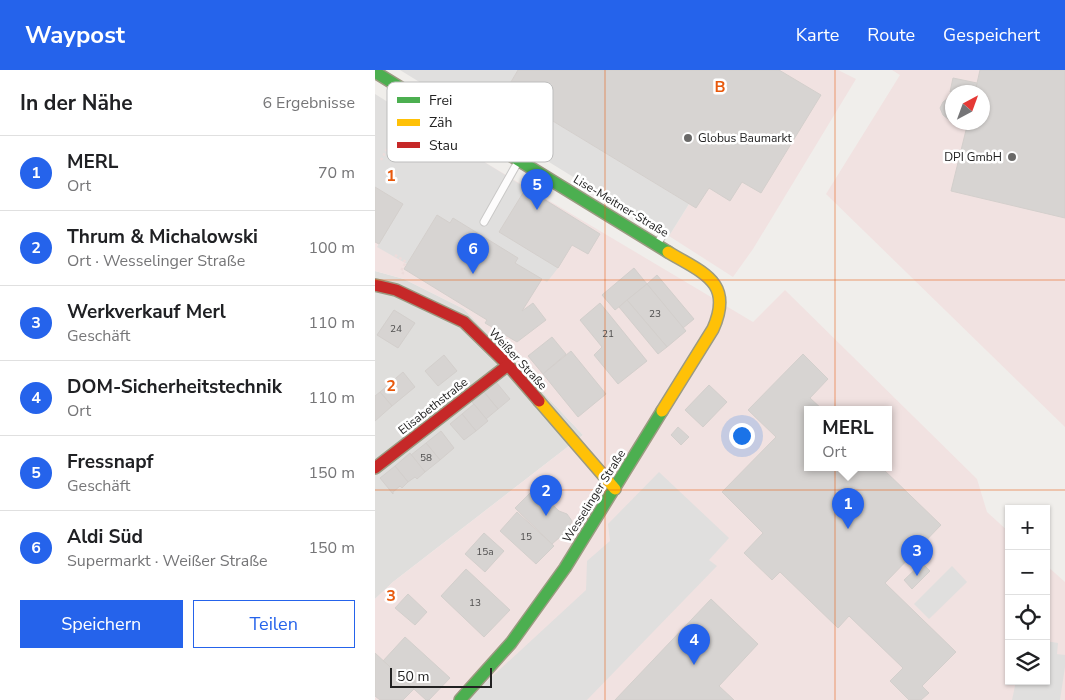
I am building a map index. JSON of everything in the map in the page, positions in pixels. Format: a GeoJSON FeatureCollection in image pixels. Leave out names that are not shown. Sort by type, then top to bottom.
{"type":"FeatureCollection","features":[{"type":"Feature","properties":{"kind":"street","name":"Lise-Meitner-Straße"},"geometry":{"type":"LineString","coordinates":[[375,72],[391,82]]}},
{"type":"Feature","properties":{"kind":"street","name":"Lise-Meitner-Straße"},"geometry":{"type":"LineString","coordinates":[[522,162],[711,278],[719,291]]}},
{"type":"Feature","properties":{"kind":"street","name":"Weißer Straße"},"geometry":{"type":"LineString","coordinates":[[375,285],[396,290],[464,322],[508,365],[615,489]]}},
{"type":"Feature","properties":{"kind":"street","name":"Wesselinger Straße"},"geometry":{"type":"LineString","coordinates":[[460,700],[494,663],[522,628],[565,568],[713,329],[721,312],[719,291]]}},
{"type":"Feature","properties":{"kind":"street","name":"Elisabethstraße"},"geometry":{"type":"LineString","coordinates":[[375,468],[508,365]]}},
{"type":"Feature","properties":{"kind":"lane"},"geometry":{"type":"LineString","coordinates":[[483,222],[518,162]]}},
{"type":"Feature","properties":{"kind":"lane"},"geometry":{"type":"LineString","coordinates":[[657,244],[663,233]]}},
{"type":"Feature","properties":{"kind":"path"},"geometry":{"type":"LineString","coordinates":[[381,160],[387,149]]}},
{"type":"Feature","properties":{"kind":"path"},"geometry":{"type":"LineString","coordinates":[[395,255],[406,262],[401,271],[403,273],[396,290]]}},
{"type":"Feature","properties":{"kind":"shaded area"},"geometry":{"type":"Polygon","coordinates":[[[400,70],[518,70],[511,82],[419,82],[400,70]]]}},
{"type":"Feature","properties":{"kind":"shaded area","name":"Globus Baumarkt"},"geometry":{"type":"Polygon","coordinates":[[[518,70],[838,70],[856,79],[753,249],[733,277],[669,236],[689,204],[553,121],[553,82],[511,82],[518,70]]]}},
{"type":"Feature","properties":{"kind":"shaded area"},"geometry":{"type":"Polygon","coordinates":[[[892,70],[1065,70],[1065,427],[826,194],[900,75],[892,70]]]}},
{"type":"Feature","properties":{"kind":"shaded area"},"geometry":{"type":"Polygon","coordinates":[[[375,94],[387,101],[387,162],[484,162],[526,188],[499,232],[558,268],[547,282],[515,263],[518,258],[453,219],[450,223],[437,215],[407,264],[377,247],[403,204],[375,187],[375,94]]]}},
{"type":"Feature","properties":{"kind":"shaded area"},"geometry":{"type":"Polygon","coordinates":[[[375,97],[387,104],[387,162],[484,162],[753,322],[785,290],[977,479],[987,512],[1005,528],[1005,685],[1050,685],[1050,569],[1065,582],[1065,700],[375,700],[375,599],[393,582],[583,435],[464,309],[404,279],[375,271],[375,97]]]}},
{"type":"Feature","properties":{"kind":"shaded area"},"geometry":{"type":"Polygon","coordinates":[[[553,121],[689,204],[669,236],[549,162],[553,162],[553,121]]]}},
{"type":"Feature","properties":{"kind":"shaded area"},"geometry":{"type":"Polygon","coordinates":[[[375,271],[404,279],[464,309],[583,435],[393,582],[375,599],[375,271]]]}},
{"type":"Feature","properties":{"kind":"shaded area"},"geometry":{"type":"Polygon","coordinates":[[[659,472],[729,538],[709,560],[717,566],[587,700],[469,700],[586,590],[587,561],[610,541],[608,524],[659,472]]]}},
{"type":"Feature","properties":{"kind":"shaded area"},"geometry":{"type":"Polygon","coordinates":[[[952,566],[967,582],[929,619],[914,604],[952,566]]]}},
{"type":"Feature","properties":{"kind":"shaded area"},"geometry":{"type":"Polygon","coordinates":[[[1050,642],[1058,643],[1057,654],[1065,655],[1060,700],[1012,700],[1015,685],[1050,685],[1050,642]]]}},
{"type":"Feature","properties":{"kind":"building","name":"Globus Baumarkt"},"geometry":{"type":"Polygon","coordinates":[[[518,70],[779,70],[821,95],[761,193],[742,182],[730,201],[709,188],[696,208],[553,121],[553,82],[511,82],[518,70]]]}},
{"type":"Feature","properties":{"kind":"building","name":"DPI GmbH"},"geometry":{"type":"Polygon","coordinates":[[[980,70],[1065,70],[1065,218],[951,191],[966,130],[990,130],[990,85],[977,85],[980,70]]]}},
{"type":"Feature","properties":{"kind":"building"},"geometry":{"type":"Polygon","coordinates":[[[953,78],[977,83],[977,85],[952,85],[953,78]]]}},
{"type":"Feature","properties":{"kind":"building"},"geometry":{"type":"Polygon","coordinates":[[[945,100],[945,117],[940,108],[945,100]]]}},
{"type":"Feature","properties":{"kind":"building"},"geometry":{"type":"Polygon","coordinates":[[[375,187],[403,204],[379,244],[375,242],[375,187]]]}},
{"type":"Feature","properties":{"kind":"building"},"geometry":{"type":"Polygon","coordinates":[[[526,188],[600,234],[588,254],[572,245],[558,268],[499,232],[526,188]]]}},
{"type":"Feature","properties":{"kind":"building"},"geometry":{"type":"Polygon","coordinates":[[[437,215],[450,223],[453,218],[518,258],[515,263],[542,279],[522,311],[533,303],[546,320],[517,342],[485,323],[487,320],[404,269],[437,215]]]}},
{"type":"Feature","properties":{"kind":"building"},"geometry":{"type":"Polygon","coordinates":[[[634,268],[647,284],[615,310],[602,295],[634,268]]]}},
{"type":"Feature","properties":{"kind":"building"},"geometry":{"type":"Polygon","coordinates":[[[657,275],[694,319],[683,328],[647,284],[657,275]]]}},
{"type":"Feature","properties":{"kind":"building"},"geometry":{"type":"Polygon","coordinates":[[[647,284],[686,331],[667,347],[627,300],[647,284]]]}},
{"type":"Feature","properties":{"kind":"building"},"geometry":{"type":"Polygon","coordinates":[[[627,300],[667,347],[658,354],[619,307],[627,300]]]}},
{"type":"Feature","properties":{"kind":"building"},"geometry":{"type":"Polygon","coordinates":[[[600,303],[647,361],[618,384],[594,355],[602,347],[580,320],[600,303]]]}},
{"type":"Feature","properties":{"kind":"building"},"geometry":{"type":"Polygon","coordinates":[[[394,310],[415,323],[398,348],[377,335],[394,310]]]}},
{"type":"Feature","properties":{"kind":"building"},"geometry":{"type":"Polygon","coordinates":[[[552,337],[566,354],[543,374],[528,356],[552,337]]]}},
{"type":"Feature","properties":{"kind":"building"},"geometry":{"type":"Polygon","coordinates":[[[571,351],[606,394],[578,417],[543,374],[571,351]]]}},
{"type":"Feature","properties":{"kind":"building"},"geometry":{"type":"Polygon","coordinates":[[[803,354],[828,379],[810,398],[819,406],[804,406],[804,471],[885,471],[941,525],[885,583],[956,652],[922,686],[929,693],[921,700],[909,700],[890,681],[903,668],[849,616],[838,628],[780,572],[772,580],[744,553],[763,533],[722,492],[776,437],[748,410],[803,354]]]}},
{"type":"Feature","properties":{"kind":"building"},"geometry":{"type":"Polygon","coordinates":[[[444,355],[457,371],[438,386],[425,371],[444,355]]]}},
{"type":"Feature","properties":{"kind":"building"},"geometry":{"type":"Polygon","coordinates":[[[403,372],[415,387],[392,406],[380,392],[403,372]]]}},
{"type":"Feature","properties":{"kind":"building"},"geometry":{"type":"Polygon","coordinates":[[[496,382],[510,399],[498,409],[484,392],[496,382]]]}},
{"type":"Feature","properties":{"kind":"building"},"geometry":{"type":"Polygon","coordinates":[[[709,385],[727,402],[703,427],[685,410],[709,385]]]}},
{"type":"Feature","properties":{"kind":"building"},"geometry":{"type":"Polygon","coordinates":[[[380,392],[392,406],[375,421],[375,396],[380,392]]]}},
{"type":"Feature","properties":{"kind":"building"},"geometry":{"type":"Polygon","coordinates":[[[484,392],[498,409],[486,419],[472,402],[484,392]]]}},
{"type":"Feature","properties":{"kind":"building"},"geometry":{"type":"Polygon","coordinates":[[[474,404],[488,421],[476,431],[462,414],[474,404]]]}},
{"type":"Feature","properties":{"kind":"building"},"geometry":{"type":"Polygon","coordinates":[[[462,414],[476,431],[464,440],[450,424],[462,414]]]}},
{"type":"Feature","properties":{"kind":"building"},"geometry":{"type":"Polygon","coordinates":[[[678,427],[689,437],[681,445],[671,435],[678,427]]]}},
{"type":"Feature","properties":{"kind":"building"},"geometry":{"type":"Polygon","coordinates":[[[441,431],[454,448],[440,460],[426,443],[441,431]]]}},
{"type":"Feature","properties":{"kind":"building"},"geometry":{"type":"Polygon","coordinates":[[[426,443],[440,460],[425,472],[411,455],[426,443]]]}},
{"type":"Feature","properties":{"kind":"building"},"geometry":{"type":"Polygon","coordinates":[[[410,453],[425,472],[417,479],[415,477],[408,482],[395,466],[410,453]]]}},
{"type":"Feature","properties":{"kind":"building"},"geometry":{"type":"Polygon","coordinates":[[[395,466],[408,482],[402,488],[400,486],[393,494],[380,478],[395,466]]]}},
{"type":"Feature","properties":{"kind":"building"},"geometry":{"type":"Polygon","coordinates":[[[535,488],[559,511],[567,514],[572,521],[568,530],[552,544],[515,508],[535,488]]]}},
{"type":"Feature","properties":{"kind":"building"},"geometry":{"type":"Polygon","coordinates":[[[517,512],[554,546],[536,564],[500,531],[517,512]]]}},
{"type":"Feature","properties":{"kind":"building"},"geometry":{"type":"Polygon","coordinates":[[[484,533],[504,551],[485,572],[465,554],[484,533]]]}},
{"type":"Feature","properties":{"kind":"building"},"geometry":{"type":"Polygon","coordinates":[[[922,563],[930,571],[912,589],[904,580],[922,563]]]}},
{"type":"Feature","properties":{"kind":"building"},"geometry":{"type":"Polygon","coordinates":[[[466,569],[510,610],[484,637],[441,596],[466,569]]]}},
{"type":"Feature","properties":{"kind":"building"},"geometry":{"type":"Polygon","coordinates":[[[408,594],[427,612],[415,625],[395,608],[408,594]]]}},
{"type":"Feature","properties":{"kind":"building"},"geometry":{"type":"Polygon","coordinates":[[[711,599],[758,644],[719,686],[734,700],[615,700],[711,599]]]}},
{"type":"Feature","properties":{"kind":"building"},"geometry":{"type":"Polygon","coordinates":[[[405,637],[450,678],[429,700],[426,700],[383,661],[405,637]]]}},
{"type":"Feature","properties":{"kind":"building"},"geometry":{"type":"Polygon","coordinates":[[[375,653],[414,689],[403,700],[380,700],[375,696],[375,653]]]}},
{"type":"Feature","properties":{"kind":"traffic: fast"},"geometry":{"type":"LineString","coordinates":[[375,72],[391,82]]}},
{"type":"Feature","properties":{"kind":"traffic: fast"},"geometry":{"type":"LineString","coordinates":[[522,162],[668,252]]}},
{"type":"Feature","properties":{"kind":"traffic: fast"},"geometry":{"type":"LineString","coordinates":[[460,700],[511,643],[565,568],[662,411]]}},
{"type":"Feature","properties":{"kind":"traffic: slow"},"geometry":{"type":"LineString","coordinates":[[662,411],[713,329],[719,313],[720,300],[717,290],[703,273],[668,252]]}},
{"type":"Feature","properties":{"kind":"traffic: slow"},"geometry":{"type":"LineString","coordinates":[[539,401],[615,489]]}},
{"type":"Feature","properties":{"kind":"traffic: jam"},"geometry":{"type":"LineString","coordinates":[[375,285],[396,290],[464,322],[508,365],[539,401]]}},
{"type":"Feature","properties":{"kind":"traffic: jam"},"geometry":{"type":"LineString","coordinates":[[375,468],[508,365]]}},
{"type":"Feature","properties":{"kind":"place","name":"Globus Baumarkt"},"geometry":{"type":"Point","coordinates":[688,138]}},
{"type":"Feature","properties":{"kind":"place","name":"DPI GmbH"},"geometry":{"type":"Point","coordinates":[1012,157]}},
{"type":"Feature","properties":{"kind":"place","name":"Fressnapf"},"geometry":{"type":"Point","coordinates":[537,210]}},
{"type":"Feature","properties":{"kind":"place","name":"Aldi Süd"},"geometry":{"type":"Point","coordinates":[473,274]}},
{"type":"Feature","properties":{"kind":"place","name":"Thrum & Michalowski"},"geometry":{"type":"Point","coordinates":[546,516]}},
{"type":"Feature","properties":{"kind":"place","name":"MERL"},"geometry":{"type":"Point","coordinates":[848,529]}},
{"type":"Feature","properties":{"kind":"place","name":"Werkverkauf Merl"},"geometry":{"type":"Point","coordinates":[917,576]}},
{"type":"Feature","properties":{"kind":"place","name":"DOM-Sicherheitstechnik"},"geometry":{"type":"Point","coordinates":[694,665]}}]}
